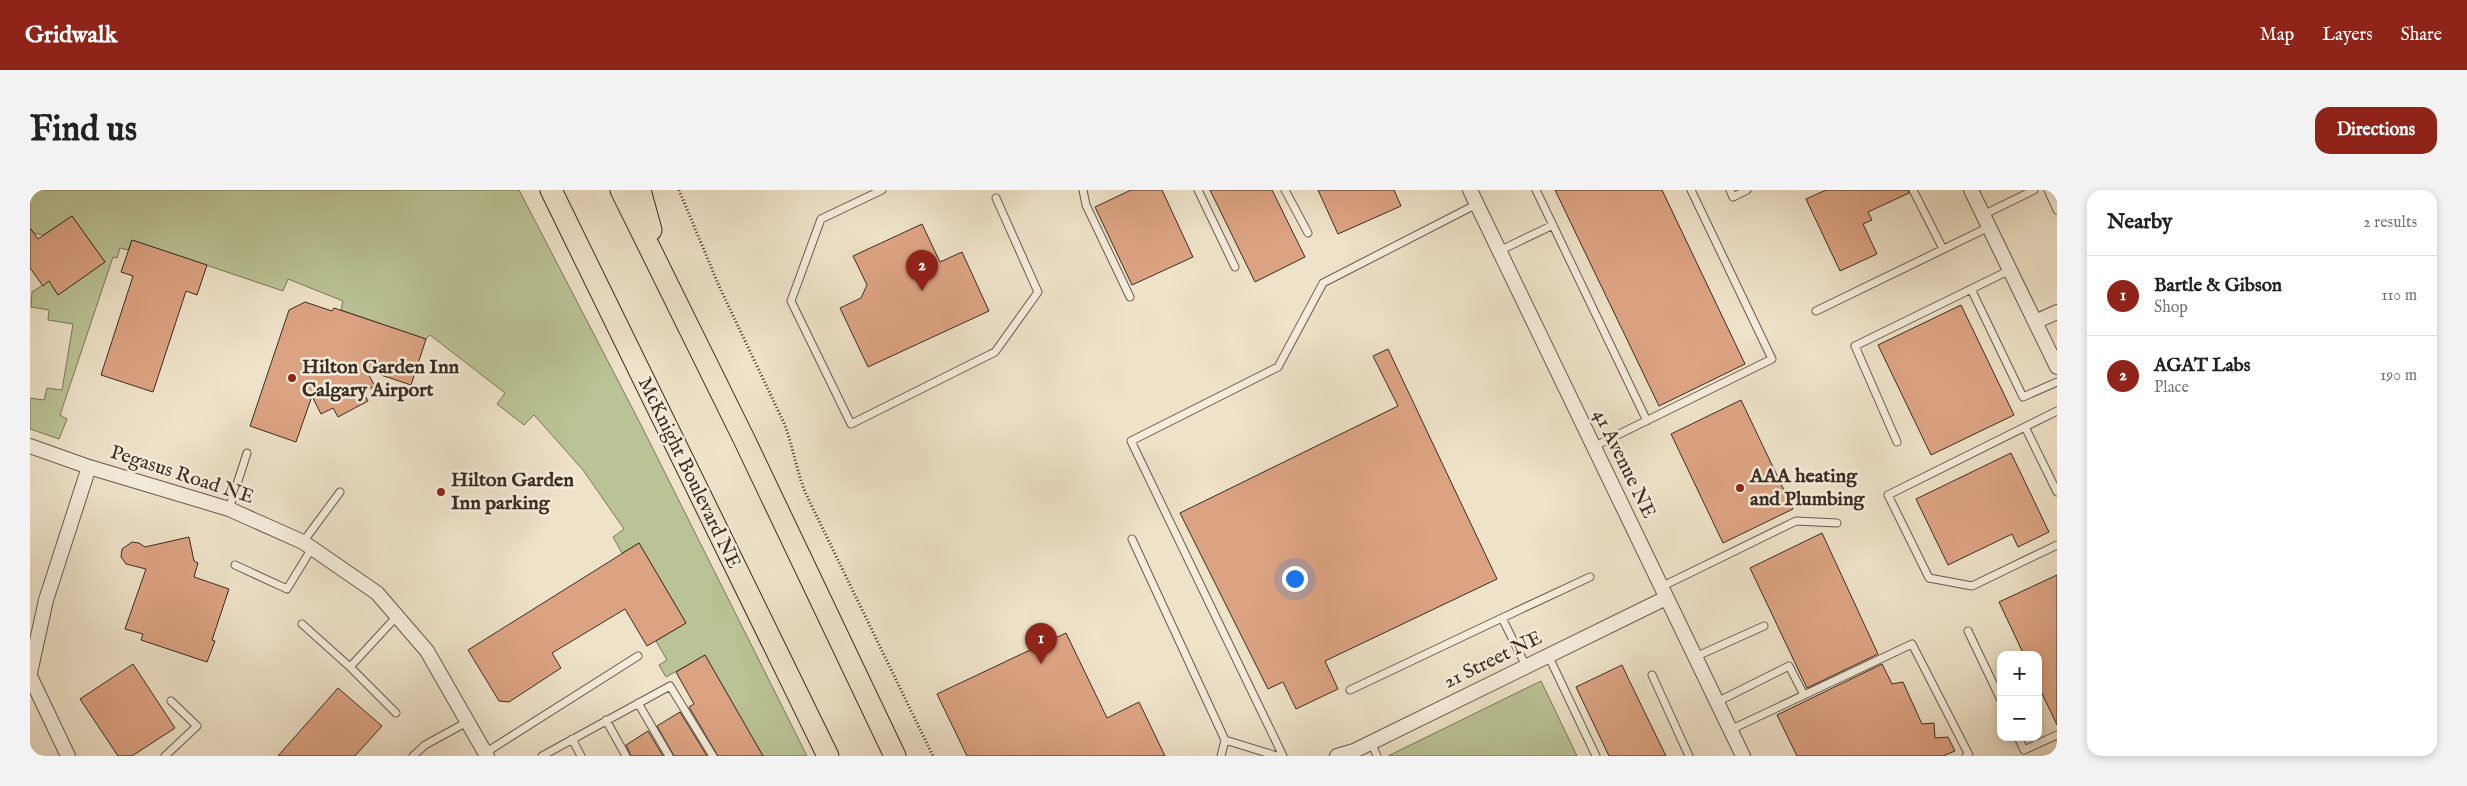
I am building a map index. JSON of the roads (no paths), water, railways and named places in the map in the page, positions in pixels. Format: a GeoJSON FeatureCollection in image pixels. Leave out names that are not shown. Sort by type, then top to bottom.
{"type":"FeatureCollection","features":[{"type":"Feature","properties":{"kind":"main road"},"geometry":{"type":"LineString","coordinates":[[534,190],[591,276]]}},
{"type":"Feature","properties":{"kind":"main road","name":"McKnight Boulevard NE"},"geometry":{"type":"LineString","coordinates":[[550,190],[828,756]]}},
{"type":"Feature","properties":{"kind":"main road"},"geometry":{"type":"LineString","coordinates":[[621,190],[662,271],[895,756]]}},
{"type":"Feature","properties":{"kind":"main road"},"geometry":{"type":"LineString","coordinates":[[640,190],[662,271]]}},
{"type":"Feature","properties":{"kind":"street","name":"41 Avenue NE"},"geometry":{"type":"LineString","coordinates":[[1470,190],[1742,756]]}},
{"type":"Feature","properties":{"kind":"street"},"geometry":{"type":"LineString","coordinates":[[1971,190],[2057,367]]}},
{"type":"Feature","properties":{"kind":"street"},"geometry":{"type":"LineString","coordinates":[[2035,322],[2057,312]]}},
{"type":"Feature","properties":{"kind":"street","name":"Pegasus Road NE"},"geometry":{"type":"LineString","coordinates":[[30,446],[89,467],[229,508],[308,545],[377,593],[427,651],[486,755]]}},
{"type":"Feature","properties":{"kind":"street"},"geometry":{"type":"LineString","coordinates":[[68,756],[31,667],[34,631],[46,600],[89,467]]}},
{"type":"Feature","properties":{"kind":"street","name":"21 Street NE"},"geometry":{"type":"LineString","coordinates":[[1337,756],[1371,742],[1548,656],[1663,592]]}},
{"type":"Feature","properties":{"kind":"lane"},"geometry":{"type":"LineString","coordinates":[[882,190],[820,219],[791,301],[851,424],[995,352],[1038,292],[996,198]]}},
{"type":"Feature","properties":{"kind":"lane"},"geometry":{"type":"LineString","coordinates":[[1083,190],[1086,205],[1130,297]]}},
{"type":"Feature","properties":{"kind":"lane"},"geometry":{"type":"LineString","coordinates":[[1198,190],[1235,267]]}},
{"type":"Feature","properties":{"kind":"lane"},"geometry":{"type":"LineString","coordinates":[[1285,190],[1308,233]]}},
{"type":"Feature","properties":{"kind":"lane"},"geometry":{"type":"LineString","coordinates":[[1536,190],[1647,420]]}},
{"type":"Feature","properties":{"kind":"lane"},"geometry":{"type":"LineString","coordinates":[[1594,447],[1772,359],[1691,190]]}},
{"type":"Feature","properties":{"kind":"lane"},"geometry":{"type":"LineString","coordinates":[[1730,190],[1733,197],[1747,190]]}},
{"type":"Feature","properties":{"kind":"lane"},"geometry":{"type":"LineString","coordinates":[[1913,190],[1943,249]]}},
{"type":"Feature","properties":{"kind":"lane"},"geometry":{"type":"LineString","coordinates":[[1816,310],[1943,249],[2034,190]]}},
{"type":"Feature","properties":{"kind":"lane"},"geometry":{"type":"LineString","coordinates":[[2048,190],[2057,210]]}},
{"type":"Feature","properties":{"kind":"lane"},"geometry":{"type":"LineString","coordinates":[[1283,756],[1131,441],[1278,367],[1323,283],[1477,204]]}},
{"type":"Feature","properties":{"kind":"lane"},"geometry":{"type":"LineString","coordinates":[[1500,251],[1553,225]]}},
{"type":"Feature","properties":{"kind":"lane"},"geometry":{"type":"LineString","coordinates":[[1897,442],[1854,346],[2010,270]]}},
{"type":"Feature","properties":{"kind":"lane"},"geometry":{"type":"LineString","coordinates":[[1971,289],[2023,397],[2057,382]]}},
{"type":"Feature","properties":{"kind":"lane"},"geometry":{"type":"LineString","coordinates":[[2057,411],[1888,495],[1929,578],[1972,586],[2057,545]]}},
{"type":"Feature","properties":{"kind":"lane"},"geometry":{"type":"LineString","coordinates":[[2025,427],[2057,492]]}},
{"type":"Feature","properties":{"kind":"lane"},"geometry":{"type":"LineString","coordinates":[[229,508],[247,453]]}},
{"type":"Feature","properties":{"kind":"lane"},"geometry":{"type":"LineString","coordinates":[[235,565],[287,589],[308,545],[340,492]]}},
{"type":"Feature","properties":{"kind":"lane"},"geometry":{"type":"LineString","coordinates":[[1663,592],[1796,521],[1837,523]]}},
{"type":"Feature","properties":{"kind":"lane"},"geometry":{"type":"LineString","coordinates":[[1132,539],[1225,740],[1221,756]]}},
{"type":"Feature","properties":{"kind":"lane"},"geometry":{"type":"LineString","coordinates":[[1350,690],[1590,577]]}},
{"type":"Feature","properties":{"kind":"lane"},"geometry":{"type":"LineString","coordinates":[[350,667],[397,616]]}},
{"type":"Feature","properties":{"kind":"lane"},"geometry":{"type":"LineString","coordinates":[[1502,618],[1526,666]]}},
{"type":"Feature","properties":{"kind":"lane"},"geometry":{"type":"LineString","coordinates":[[302,624],[350,667],[396,713]]}},
{"type":"Feature","properties":{"kind":"lane"},"geometry":{"type":"LineString","coordinates":[[1694,657],[1764,626]]}},
{"type":"Feature","properties":{"kind":"lane"},"geometry":{"type":"LineString","coordinates":[[1968,631],[1999,696]]}},
{"type":"Feature","properties":{"kind":"lane"},"geometry":{"type":"LineString","coordinates":[[1730,730],[1912,644],[1969,755],[1966,756]]}},
{"type":"Feature","properties":{"kind":"lane"},"geometry":{"type":"LineString","coordinates":[[486,755],[638,656]]}},
{"type":"Feature","properties":{"kind":"lane"},"geometry":{"type":"LineString","coordinates":[[1548,656],[1596,756]]}},
{"type":"Feature","properties":{"kind":"lane"},"geometry":{"type":"LineString","coordinates":[[1716,702],[1789,666],[1804,695]]}},
{"type":"Feature","properties":{"kind":"lane"},"geometry":{"type":"LineString","coordinates":[[1652,675],[1689,756]]}},
{"type":"Feature","properties":{"kind":"lane"},"geometry":{"type":"LineString","coordinates":[[542,756],[670,686],[713,756]]}},
{"type":"Feature","properties":{"kind":"lane"},"geometry":{"type":"LineString","coordinates":[[165,756],[197,726],[171,701]]}},
{"type":"Feature","properties":{"kind":"lane"},"geometry":{"type":"LineString","coordinates":[[638,703],[668,756]]}},
{"type":"Feature","properties":{"kind":"lane"},"geometry":{"type":"LineString","coordinates":[[606,720],[626,756]]}},
{"type":"Feature","properties":{"kind":"lane"},"geometry":{"type":"LineString","coordinates":[[413,756],[425,745],[467,722]]}},
{"type":"Feature","properties":{"kind":"lane"},"geometry":{"type":"LineString","coordinates":[[2019,741],[2023,753],[2057,735]]}},
{"type":"Feature","properties":{"kind":"lane"},"geometry":{"type":"LineString","coordinates":[[572,739],[582,756]]}},
{"type":"Feature","properties":{"kind":"lane"},"geometry":{"type":"LineString","coordinates":[[1225,740],[1276,756]]}},
{"type":"Feature","properties":{"kind":"lane"},"geometry":{"type":"LineString","coordinates":[[1371,742],[1377,756]]}},
{"type":"Feature","properties":{"kind":"place","name":"AGAT Labs"},"geometry":{"type":"Point","coordinates":[922,291]}},
{"type":"Feature","properties":{"kind":"place","name":"Hilton Garden Inn Calgary Airport"},"geometry":{"type":"Point","coordinates":[292,378]}},
{"type":"Feature","properties":{"kind":"place","name":"AAA heating and Plumbing"},"geometry":{"type":"Point","coordinates":[1740,488]}},
{"type":"Feature","properties":{"kind":"place","name":"Hilton Garden Inn parking"},"geometry":{"type":"Point","coordinates":[441,492]}},
{"type":"Feature","properties":{"kind":"place","name":"Bartle & Gibson"},"geometry":{"type":"Point","coordinates":[1041,664]}}]}
